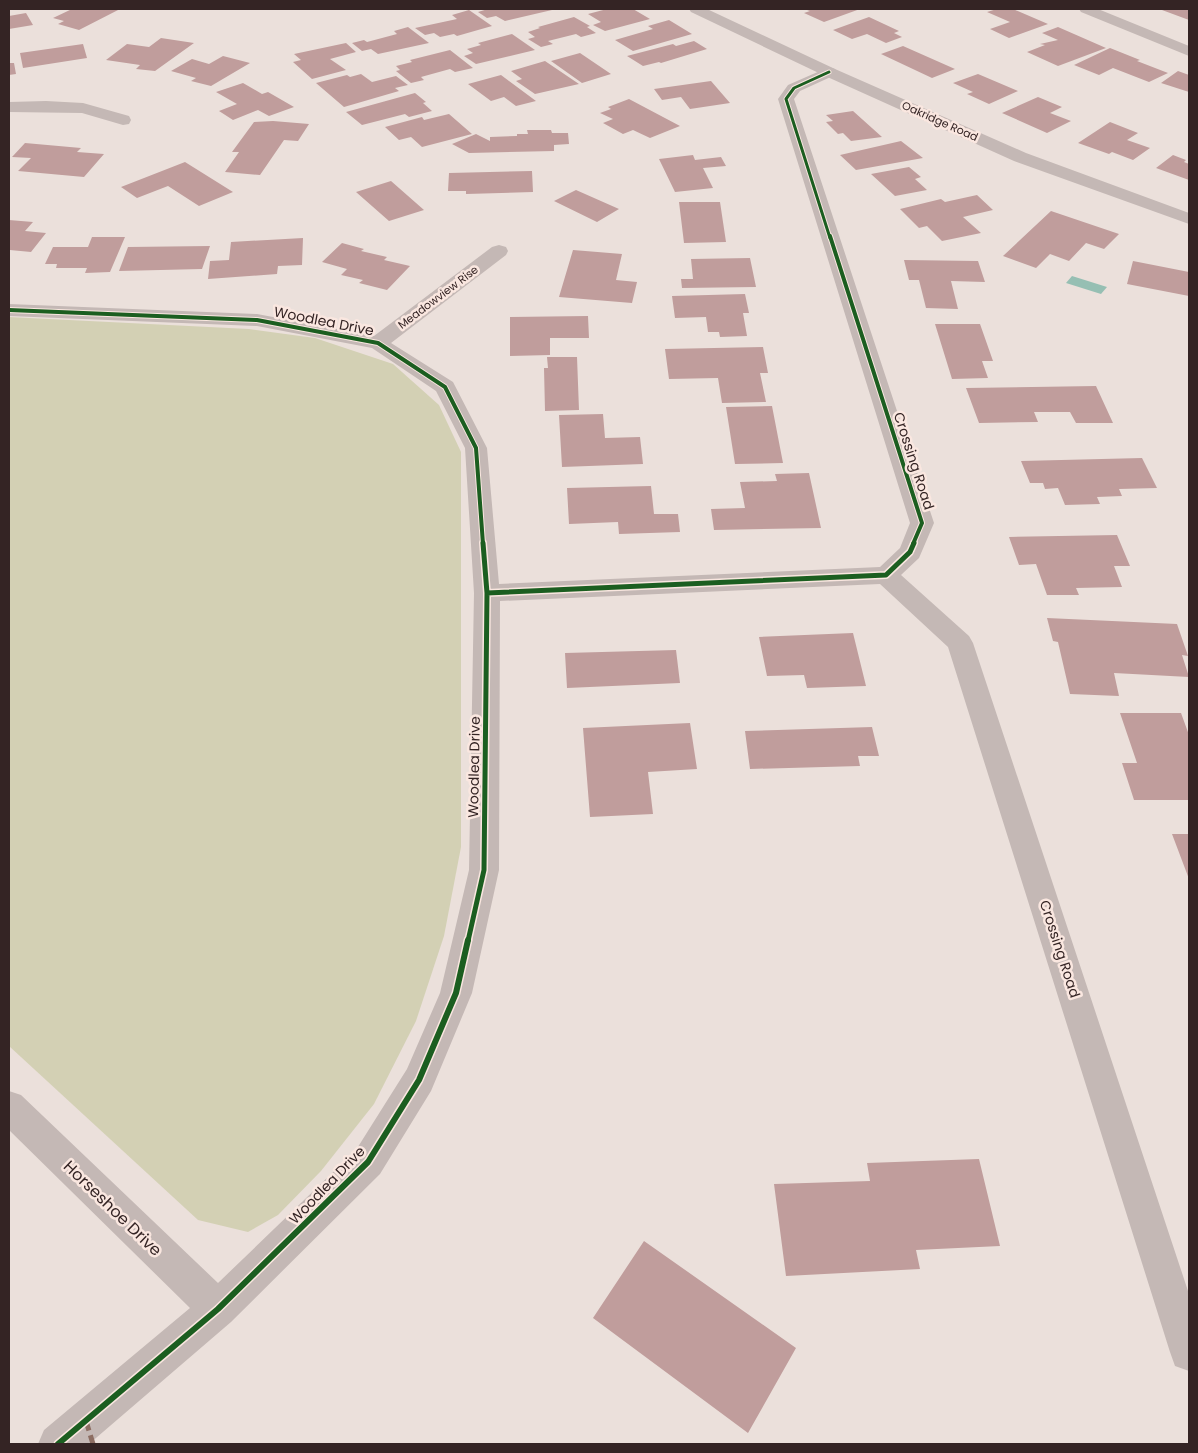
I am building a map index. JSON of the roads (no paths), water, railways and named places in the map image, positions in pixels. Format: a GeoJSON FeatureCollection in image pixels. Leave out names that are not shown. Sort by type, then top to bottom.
{"type":"FeatureCollection","features":[{"type":"Feature","properties":{"kind":"street","name":"Oakridge Road"},"geometry":{"type":"LineString","coordinates":[[696,9],[829,72],[1020,157],[1189,219]]}},
{"type":"Feature","properties":{"kind":"street"},"geometry":{"type":"LineString","coordinates":[[1086,9],[1189,51]]}},
{"type":"Feature","properties":{"kind":"street","name":"Crossing Road"},"geometry":{"type":"LineString","coordinates":[[829,72],[794,88],[786,99],[922,523],[910,552],[886,575],[960,643],[1189,1352]]}},
{"type":"Feature","properties":{"kind":"street"},"geometry":{"type":"LineString","coordinates":[[9,107],[83,108],[123,120]]}},
{"type":"Feature","properties":{"kind":"street","name":"Meadowview Rise"},"geometry":{"type":"LineString","coordinates":[[378,343],[499,251]]}},
{"type":"Feature","properties":{"kind":"street","name":"Woodlea Drive"},"geometry":{"type":"LineString","coordinates":[[9,310],[257,320],[378,343],[445,387],[476,448],[487,593],[484,870],[456,993],[419,1080],[368,1162],[218,1309],[58,1444]]}},
{"type":"Feature","properties":{"kind":"street"},"geometry":{"type":"LineString","coordinates":[[487,593],[886,575]]}},
{"type":"Feature","properties":{"kind":"street","name":"Horseshoe Drive"},"geometry":{"type":"LineString","coordinates":[[9,1107],[218,1309]]}},
{"type":"Feature","properties":{"kind":"water"},"geometry":{"type":"Polygon","coordinates":[[[1072,276],[1107,287],[1101,294],[1066,283],[1072,276]]]}}]}
